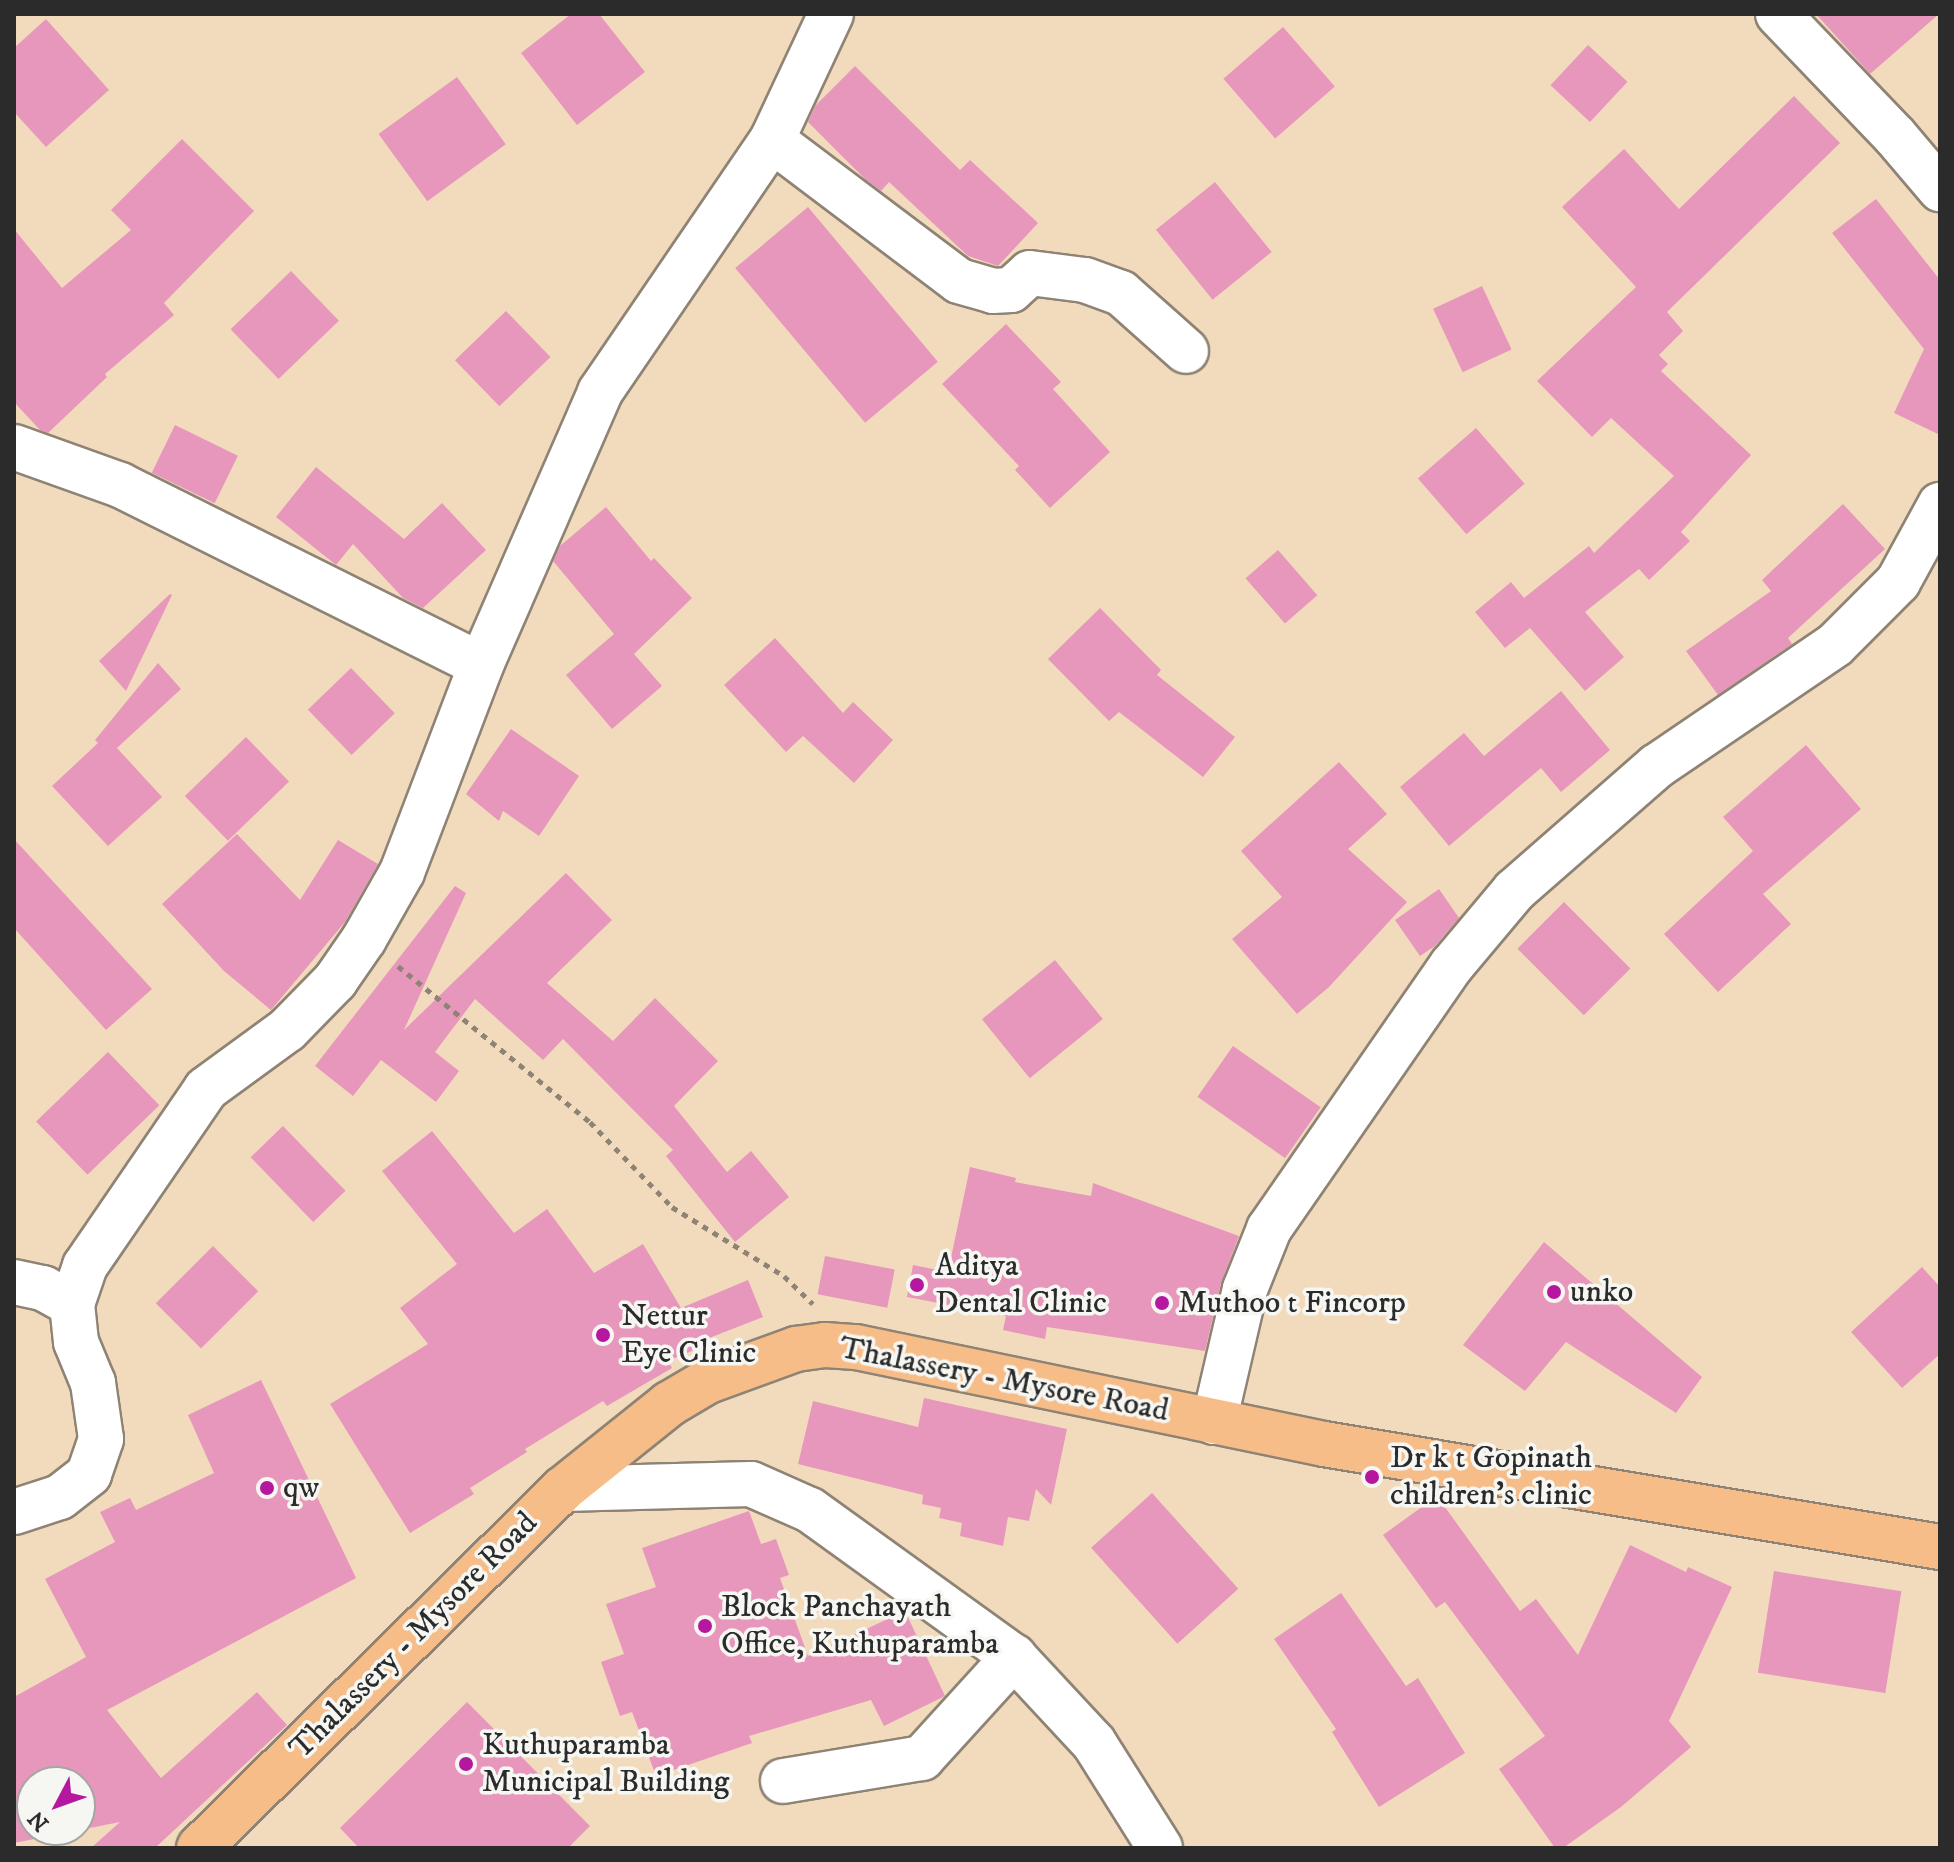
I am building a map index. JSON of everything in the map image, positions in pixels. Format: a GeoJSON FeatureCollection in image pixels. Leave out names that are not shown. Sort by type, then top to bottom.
{"type":"FeatureCollection","features":[{"type":"Feature","properties":{"kind":"main road","name":"Thalassery - Mysore Road"},"geometry":{"type":"LineString","coordinates":[[199,1848],[563,1489],[669,1404],[708,1381],[796,1349],[825,1345],[856,1347],[1214,1422],[1940,1547]]}},
{"type":"Feature","properties":{"kind":"street"},"geometry":{"type":"LineString","coordinates":[[14,1512],[60,1497],[89,1474],[101,1439],[93,1383],[76,1342],[72,1304],[85,1266],[206,1089],[287,1030],[335,981],[364,939],[402,872],[481,665],[600,392],[772,140],[831,14]]}},
{"type":"Feature","properties":{"kind":"street"},"geometry":{"type":"LineString","coordinates":[[1778,14],[1895,136],[1940,189]]}},
{"type":"Feature","properties":{"kind":"street"},"geometry":{"type":"LineString","coordinates":[[772,140],[959,281],[993,291],[1011,290],[1030,273],[1085,280],[1121,293],[1186,351]]}},
{"type":"Feature","properties":{"kind":"street"},"geometry":{"type":"LineString","coordinates":[[14,447],[120,485],[481,665]]}},
{"type":"Feature","properties":{"kind":"street"},"geometry":{"type":"LineString","coordinates":[[1214,1422],[1245,1289],[1269,1229],[1452,965],[1514,891],[1657,766],[1835,645],[1898,582],[1940,505]]}},
{"type":"Feature","properties":{"kind":"street"},"geometry":{"type":"LineString","coordinates":[[14,1282],[43,1288],[72,1304]]}},
{"type":"Feature","properties":{"kind":"street"},"geometry":{"type":"LineString","coordinates":[[563,1489],[751,1484],[810,1510],[1014,1657],[1094,1743],[1160,1848]]}},
{"type":"Feature","properties":{"kind":"street"},"geometry":{"type":"LineString","coordinates":[[783,1781],[922,1758],[1014,1657]]}},
{"type":"Feature","properties":{"kind":"path"},"geometry":{"type":"LineString","coordinates":[[364,939],[590,1122],[672,1207],[784,1276],[856,1347]]}},
{"type":"Feature","properties":{"kind":"building"},"geometry":{"type":"Polygon","coordinates":[[[571,14],[599,14],[645,72],[577,125],[521,53],[571,14]]]}},
{"type":"Feature","properties":{"kind":"building"},"geometry":{"type":"Polygon","coordinates":[[[1816,14],[1939,14],[1870,74],[1816,14]]]}},
{"type":"Feature","properties":{"kind":"building"},"geometry":{"type":"Polygon","coordinates":[[[46,19],[109,90],[46,147],[14,112],[14,48],[46,19]]]}},
{"type":"Feature","properties":{"kind":"building"},"geometry":{"type":"Polygon","coordinates":[[[1283,27],[1335,87],[1275,138],[1223,79],[1283,27]]]}},
{"type":"Feature","properties":{"kind":"building"},"geometry":{"type":"Polygon","coordinates":[[[1588,45],[1627,82],[1590,122],[1550,85],[1588,45]]]}},
{"type":"Feature","properties":{"kind":"building"},"geometry":{"type":"Polygon","coordinates":[[[855,66],[960,170],[970,160],[1038,223],[998,266],[968,256],[889,182],[881,191],[865,179],[808,122],[816,105],[855,66]]]}},
{"type":"Feature","properties":{"kind":"building"},"geometry":{"type":"Polygon","coordinates":[[[457,77],[506,144],[427,201],[379,134],[457,77]]]}},
{"type":"Feature","properties":{"kind":"building"},"geometry":{"type":"Polygon","coordinates":[[[1794,96],[1840,143],[1667,312],[1683,331],[1659,355],[1668,364],[1661,371],[1751,455],[1681,532],[1690,541],[1649,580],[1639,569],[1585,612],[1624,657],[1585,691],[1530,628],[1505,648],[1475,612],[1511,582],[1524,598],[1589,546],[1594,553],[1674,476],[1611,418],[1592,437],[1537,381],[1636,287],[1562,207],[1624,149],[1679,209],[1794,96]]]}},
{"type":"Feature","properties":{"kind":"building"},"geometry":{"type":"Polygon","coordinates":[[[182,139],[254,211],[164,303],[174,315],[105,374],[107,377],[48,433],[40,430],[14,402],[14,229],[62,288],[131,230],[111,210],[182,139]]]}},
{"type":"Feature","properties":{"kind":"building"},"geometry":{"type":"Polygon","coordinates":[[[1215,182],[1272,252],[1213,300],[1156,230],[1215,182]]]}},
{"type":"Feature","properties":{"kind":"building"},"geometry":{"type":"Polygon","coordinates":[[[1876,199],[1940,280],[1940,435],[1894,413],[1924,349],[1832,233],[1876,199]]]}},
{"type":"Feature","properties":{"kind":"building"},"geometry":{"type":"Polygon","coordinates":[[[808,207],[938,362],[865,423],[735,268],[808,207]]]}},
{"type":"Feature","properties":{"kind":"building"},"geometry":{"type":"Polygon","coordinates":[[[291,271],[339,321],[279,379],[231,329],[291,271]]]}},
{"type":"Feature","properties":{"kind":"building"},"geometry":{"type":"Polygon","coordinates":[[[1482,286],[1512,349],[1463,372],[1433,309],[1482,286]]]}},
{"type":"Feature","properties":{"kind":"building"},"geometry":{"type":"Polygon","coordinates":[[[506,311],[550,357],[499,406],[455,360],[506,311]]]}},
{"type":"Feature","properties":{"kind":"building"},"geometry":{"type":"Polygon","coordinates":[[[1006,324],[1061,382],[1053,389],[1110,452],[1050,508],[1015,470],[1019,466],[942,384],[1006,324]]]}},
{"type":"Feature","properties":{"kind":"building"},"geometry":{"type":"Polygon","coordinates":[[[175,425],[238,456],[215,503],[152,473],[175,425]]]}},
{"type":"Feature","properties":{"kind":"building"},"geometry":{"type":"Polygon","coordinates":[[[1476,428],[1525,484],[1466,534],[1418,479],[1476,428]]]}},
{"type":"Feature","properties":{"kind":"building"},"geometry":{"type":"Polygon","coordinates":[[[316,467],[404,539],[442,503],[486,550],[423,608],[403,598],[353,544],[336,565],[276,517],[316,467]]]}},
{"type":"Feature","properties":{"kind":"building"},"geometry":{"type":"Polygon","coordinates":[[[1843,504],[1885,549],[1788,638],[1792,644],[1718,695],[1686,651],[1771,591],[1762,580],[1843,504]]]}},
{"type":"Feature","properties":{"kind":"building"},"geometry":{"type":"Polygon","coordinates":[[[606,507],[651,561],[654,558],[692,598],[634,654],[662,686],[612,729],[566,675],[614,634],[553,561],[560,546],[606,507]]]}},
{"type":"Feature","properties":{"kind":"building"},"geometry":{"type":"Polygon","coordinates":[[[1278,550],[1317,595],[1285,623],[1246,578],[1278,550]]]}},
{"type":"Feature","properties":{"kind":"building"},"geometry":{"type":"Polygon","coordinates":[[[172,595],[126,691],[99,661],[172,595]]]}},
{"type":"Feature","properties":{"kind":"building"},"geometry":{"type":"Polygon","coordinates":[[[1100,608],[1161,670],[1157,675],[1235,737],[1203,777],[1119,712],[1109,721],[1048,659],[1100,608]]]}},
{"type":"Feature","properties":{"kind":"building"},"geometry":{"type":"Polygon","coordinates":[[[775,638],[843,713],[853,702],[893,740],[854,783],[803,736],[786,752],[724,685],[775,638]]]}},
{"type":"Feature","properties":{"kind":"building"},"geometry":{"type":"Polygon","coordinates":[[[158,663],[181,689],[117,748],[162,797],[108,846],[52,786],[98,743],[95,740],[158,663]]]}},
{"type":"Feature","properties":{"kind":"building"},"geometry":{"type":"Polygon","coordinates":[[[351,668],[395,713],[352,755],[308,710],[351,668]]]}},
{"type":"Feature","properties":{"kind":"building"},"geometry":{"type":"Polygon","coordinates":[[[1561,691],[1610,750],[1561,792],[1541,768],[1449,846],[1400,787],[1464,733],[1484,756],[1561,691]]]}},
{"type":"Feature","properties":{"kind":"building"},"geometry":{"type":"Polygon","coordinates":[[[511,729],[579,776],[539,836],[503,811],[499,821],[466,794],[511,729]]]}},
{"type":"Feature","properties":{"kind":"building"},"geometry":{"type":"Polygon","coordinates":[[[246,737],[289,782],[228,841],[185,796],[246,737]]]}},
{"type":"Feature","properties":{"kind":"building"},"geometry":{"type":"Polygon","coordinates":[[[1806,745],[1861,809],[1763,894],[1791,924],[1718,992],[1664,934],[1753,851],[1723,817],[1806,745]]]}},
{"type":"Feature","properties":{"kind":"building"},"geometry":{"type":"Polygon","coordinates":[[[1339,762],[1387,814],[1348,849],[1407,902],[1329,987],[1297,1014],[1232,939],[1282,897],[1241,851],[1339,762]]]}},
{"type":"Feature","properties":{"kind":"building"},"geometry":{"type":"Polygon","coordinates":[[[237,834],[300,900],[338,840],[378,864],[345,922],[271,1010],[224,971],[162,904],[237,834]]]}},
{"type":"Feature","properties":{"kind":"building"},"geometry":{"type":"Polygon","coordinates":[[[14,839],[152,989],[106,1030],[14,928],[14,839]]]}},
{"type":"Feature","properties":{"kind":"building"},"geometry":{"type":"Polygon","coordinates":[[[566,873],[612,920],[547,983],[613,1041],[655,998],[718,1061],[674,1106],[727,1172],[751,1151],[789,1197],[735,1242],[666,1156],[673,1150],[563,1039],[543,1060],[475,999],[435,1052],[459,1071],[436,1102],[381,1060],[353,1096],[315,1066],[455,886],[466,893],[404,1030],[566,873]]]}},
{"type":"Feature","properties":{"kind":"building"},"geometry":{"type":"Polygon","coordinates":[[[1439,889],[1459,918],[1435,946],[1420,956],[1395,920],[1439,889]]]}},
{"type":"Feature","properties":{"kind":"building"},"geometry":{"type":"Polygon","coordinates":[[[1564,902],[1630,968],[1584,1015],[1517,949],[1564,902]]]}},
{"type":"Feature","properties":{"kind":"building"},"geometry":{"type":"Polygon","coordinates":[[[1055,960],[1103,1019],[1030,1078],[982,1019],[1055,960]]]}},
{"type":"Feature","properties":{"kind":"building"},"geometry":{"type":"Polygon","coordinates":[[[1233,1046],[1321,1107],[1285,1158],[1197,1097],[1233,1046]]]}},
{"type":"Feature","properties":{"kind":"building"},"geometry":{"type":"Polygon","coordinates":[[[108,1052],[159,1105],[87,1175],[36,1121],[108,1052]]]}},
{"type":"Feature","properties":{"kind":"building"},"geometry":{"type":"Polygon","coordinates":[[[283,1126],[346,1191],[313,1222],[251,1157],[283,1126]]]}},
{"type":"Feature","properties":{"kind":"building"},"geometry":{"type":"Polygon","coordinates":[[[432,1131],[514,1233],[547,1209],[594,1273],[643,1244],[681,1308],[748,1280],[763,1317],[699,1342],[701,1347],[668,1361],[672,1368],[607,1406],[603,1401],[525,1449],[527,1452],[470,1488],[474,1494],[410,1533],[330,1404],[428,1344],[400,1308],[457,1264],[382,1171],[432,1131]]]}},
{"type":"Feature","properties":{"kind":"building"},"geometry":{"type":"Polygon","coordinates":[[[970,1167],[1016,1178],[1015,1182],[1091,1196],[1093,1183],[1239,1236],[1221,1283],[1205,1351],[1047,1327],[1045,1339],[1003,1330],[1006,1316],[907,1297],[913,1265],[948,1272],[970,1167]]]}},
{"type":"Feature","properties":{"kind":"building","name":"unko"},"geometry":{"type":"Polygon","coordinates":[[[1544,1242],[1702,1377],[1676,1413],[1566,1342],[1525,1391],[1463,1345],[1544,1242]]]}},
{"type":"Feature","properties":{"kind":"building"},"geometry":{"type":"Polygon","coordinates":[[[213,1246],[258,1291],[201,1349],[156,1303],[213,1246]]]}},
{"type":"Feature","properties":{"kind":"building"},"geometry":{"type":"Polygon","coordinates":[[[825,1256],[895,1270],[887,1308],[818,1294],[825,1256]]]}},
{"type":"Feature","properties":{"kind":"building"},"geometry":{"type":"Polygon","coordinates":[[[1922,1267],[1940,1287],[1940,1354],[1902,1388],[1851,1332],[1922,1267]]]}},
{"type":"Feature","properties":{"kind":"building"},"geometry":{"type":"Polygon","coordinates":[[[261,1380],[356,1578],[107,1710],[161,1778],[257,1692],[287,1725],[155,1848],[91,1848],[120,1822],[96,1827],[96,1766],[16,1766],[14,1843],[14,1697],[86,1657],[45,1579],[115,1542],[100,1512],[130,1498],[136,1510],[214,1473],[188,1415],[261,1380]]]}},
{"type":"Feature","properties":{"kind":"building"},"geometry":{"type":"Polygon","coordinates":[[[924,1398],[1067,1429],[1051,1505],[1036,1489],[1029,1521],[1008,1517],[1003,1546],[960,1536],[962,1523],[939,1518],[941,1508],[922,1504],[923,1495],[798,1464],[813,1401],[918,1427],[924,1398]]]}},
{"type":"Feature","properties":{"kind":"building"},"geometry":{"type":"Polygon","coordinates":[[[1152,1493],[1238,1589],[1177,1644],[1091,1548],[1152,1493]]]}},
{"type":"Feature","properties":{"kind":"building"},"geometry":{"type":"Polygon","coordinates":[[[1437,1496],[1520,1611],[1536,1599],[1578,1655],[1630,1545],[1686,1572],[1688,1567],[1732,1587],[1669,1721],[1691,1747],[1621,1807],[1563,1848],[1555,1848],[1499,1769],[1545,1736],[1445,1602],[1436,1608],[1383,1535],[1437,1496]]]}},
{"type":"Feature","properties":{"kind":"building","name":"Block Panchayath Office, Kuthuparamba"},"geometry":{"type":"Polygon","coordinates":[[[749,1511],[761,1544],[776,1539],[789,1575],[780,1578],[808,1656],[905,1611],[945,1696],[884,1726],[871,1700],[749,1736],[752,1743],[656,1776],[632,1712],[620,1716],[601,1662],[624,1654],[606,1604],[656,1587],[642,1548],[749,1511]]]}},
{"type":"Feature","properties":{"kind":"building"},"geometry":{"type":"Polygon","coordinates":[[[1774,1571],[1901,1591],[1885,1693],[1758,1673],[1774,1571]]]}},
{"type":"Feature","properties":{"kind":"building"},"geometry":{"type":"Polygon","coordinates":[[[1341,1593],[1406,1686],[1418,1678],[1465,1753],[1379,1807],[1332,1732],[1336,1729],[1274,1639],[1341,1593]]]}},
{"type":"Feature","properties":{"kind":"building","name":"Kuthuparamba Municipal Building"},"geometry":{"type":"Polygon","coordinates":[[[467,1702],[590,1826],[568,1848],[359,1848],[340,1828],[467,1702]]]}},
{"type":"Feature","properties":{"kind":"place","name":"Aditya Dental Clinic"},"geometry":{"type":"Point","coordinates":[917,1285]}},
{"type":"Feature","properties":{"kind":"place","name":"unko"},"geometry":{"type":"Point","coordinates":[1554,1292]}},
{"type":"Feature","properties":{"kind":"place","name":"Muthoo t Fincorp"},"geometry":{"type":"Point","coordinates":[1162,1303]}},
{"type":"Feature","properties":{"kind":"place","name":"Nettur Eye Clinic"},"geometry":{"type":"Point","coordinates":[603,1335]}},
{"type":"Feature","properties":{"kind":"place","name":"Dr k t Gopinath children’s clinic"},"geometry":{"type":"Point","coordinates":[1372,1477]}},
{"type":"Feature","properties":{"kind":"place","name":"qw"},"geometry":{"type":"Point","coordinates":[267,1488]}},
{"type":"Feature","properties":{"kind":"place","name":"Block Panchayath Office, Kuthuparamba"},"geometry":{"type":"Point","coordinates":[705,1626]}},
{"type":"Feature","properties":{"kind":"place","name":"Kuthuparamba Municipal Building"},"geometry":{"type":"Point","coordinates":[466,1764]}}]}
